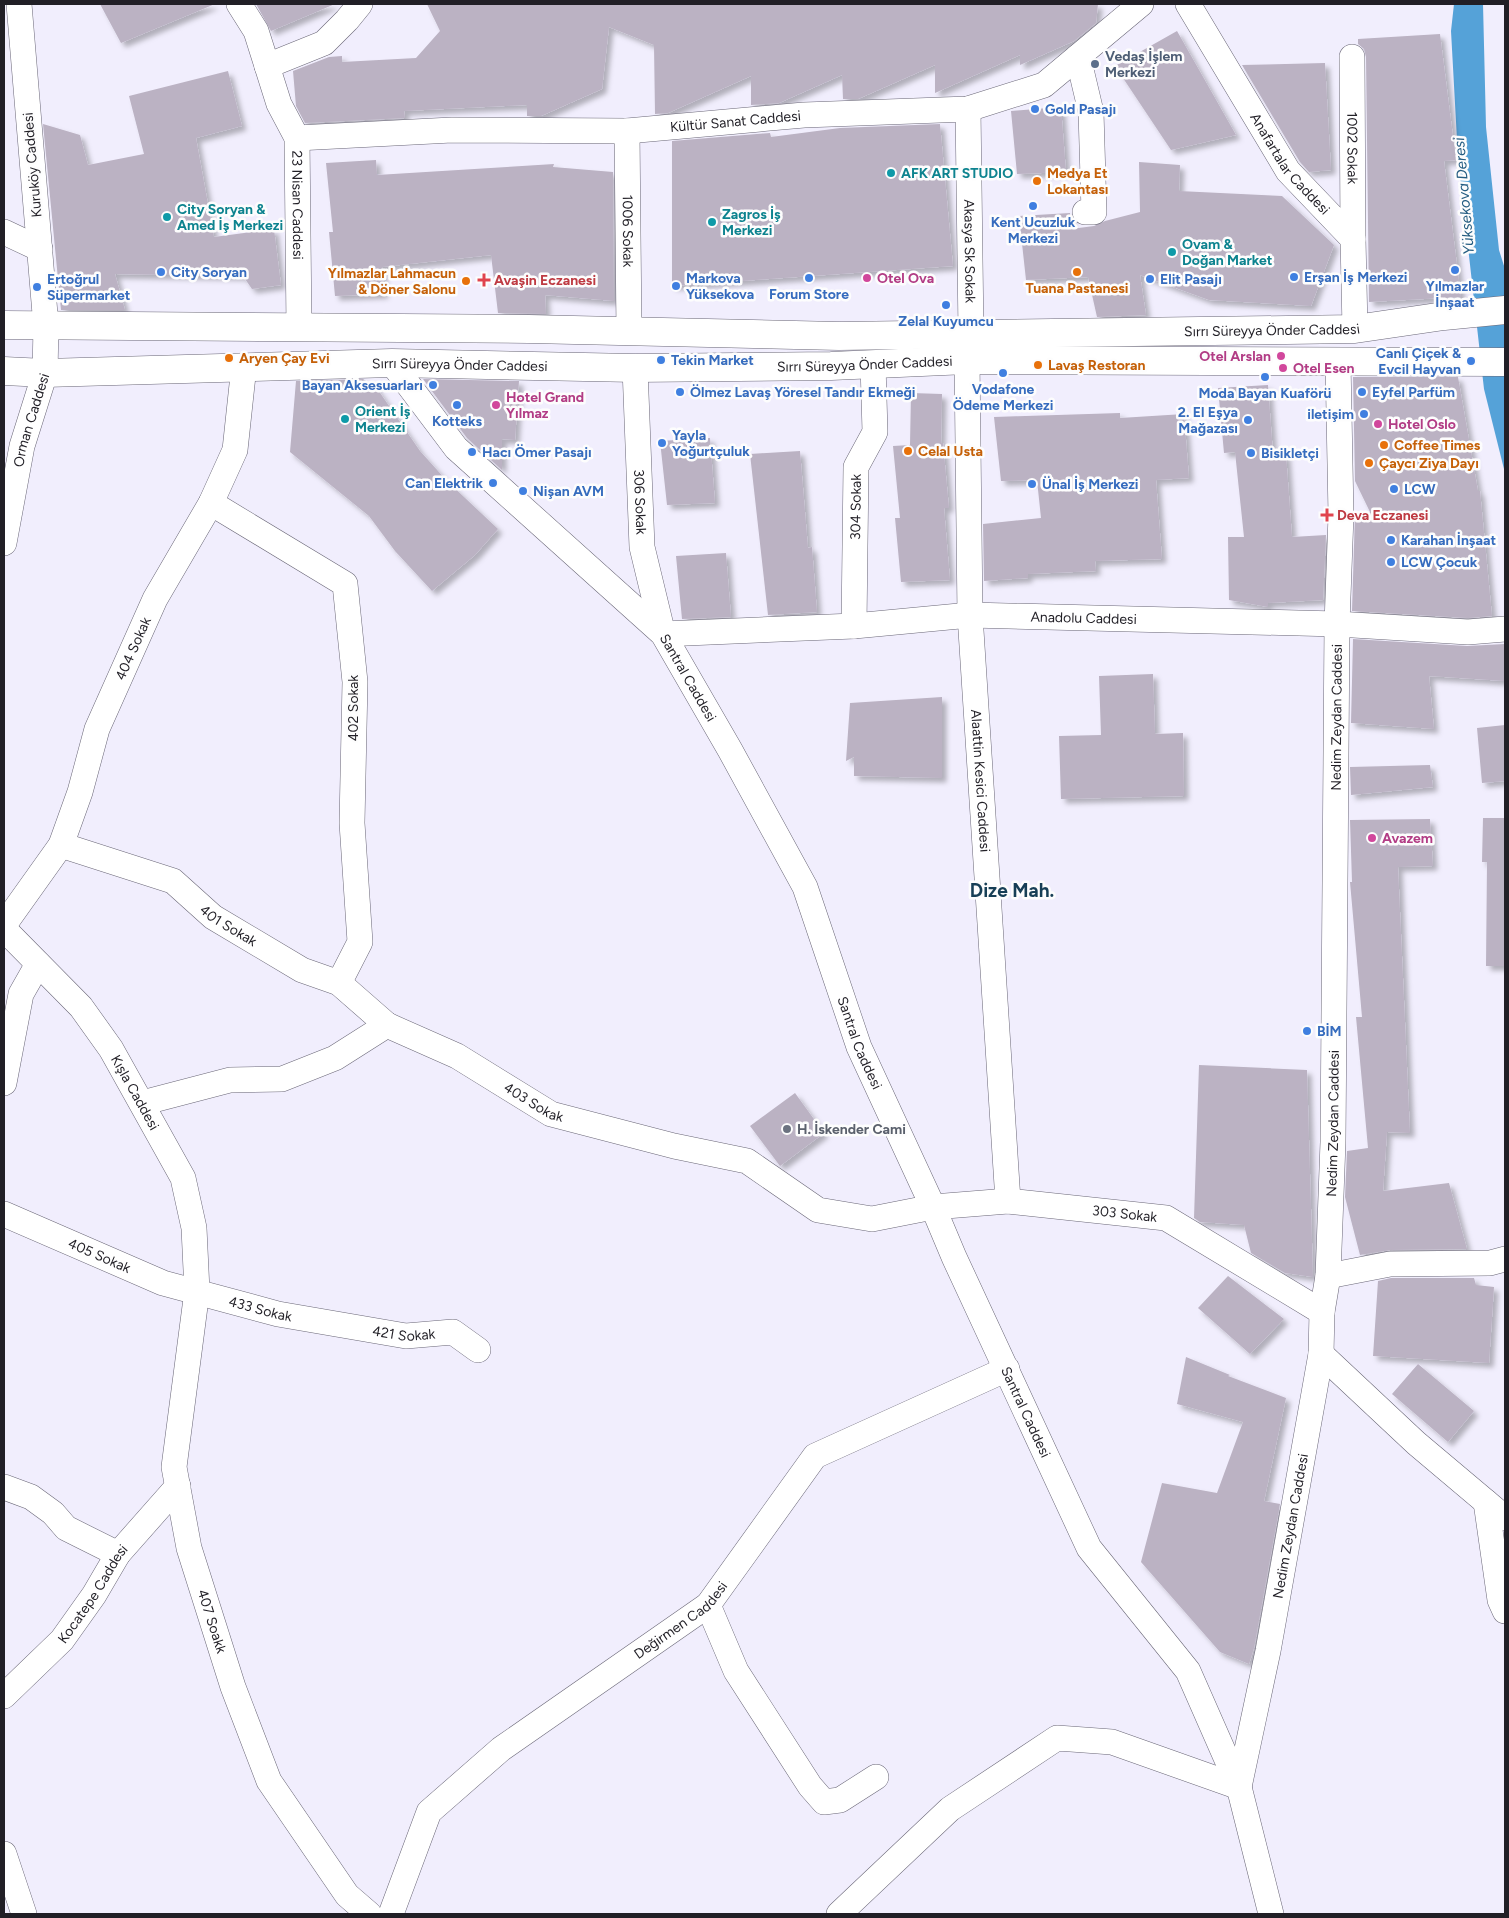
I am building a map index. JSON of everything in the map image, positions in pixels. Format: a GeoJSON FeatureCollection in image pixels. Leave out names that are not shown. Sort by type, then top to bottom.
{"type":"FeatureCollection","features":[{"type":"Feature","properties":{"kind":"main road","name":"Sırrı Süreyya Önder Caddesi"},"geometry":{"type":"LineString","coordinates":[[4,325],[839,336],[1355,329],[1444,316],[1505,310]]}},
{"type":"Feature","properties":{"kind":"main road","name":"Sırrı Süreyya Önder Caddesi"},"geometry":{"type":"LineString","coordinates":[[4,371],[45,372],[392,363],[635,368],[873,364],[967,360],[1505,362]]}},
{"type":"Feature","properties":{"kind":"street","name":"Kuruköy Caddesi"},"geometry":{"type":"LineString","coordinates":[[19,4],[46,326]]}},
{"type":"Feature","properties":{"kind":"street","name":"23 Nisan Caddesi"},"geometry":{"type":"LineString","coordinates":[[239,4],[256,31],[279,104],[297,138],[299,328]]}},
{"type":"Feature","properties":{"kind":"street"},"geometry":{"type":"LineString","coordinates":[[267,66],[324,43],[348,20],[360,4]]}},
{"type":"Feature","properties":{"kind":"street","name":"Kültür Sanat Caddesi"},"geometry":{"type":"LineString","coordinates":[[297,138],[452,130],[627,131],[804,115],[968,109],[1044,85],[1141,4]]}},
{"type":"Feature","properties":{"kind":"street","name":"Anafartalar Caddesi"},"geometry":{"type":"LineString","coordinates":[[1188,4],[1288,171],[1354,239]]}},
{"type":"Feature","properties":{"kind":"street"},"geometry":{"type":"LineString","coordinates":[[1078,57],[1091,112],[1094,173],[1094,212],[1085,212]]}},
{"type":"Feature","properties":{"kind":"street","name":"1002 Sokak"},"geometry":{"type":"LineString","coordinates":[[1352,57],[1354,239]]}},
{"type":"Feature","properties":{"kind":"street","name":"Akasya Sk Sokak"},"geometry":{"type":"LineString","coordinates":[[968,109],[971,333]]}},
{"type":"Feature","properties":{"kind":"street","name":"1006 Sokak"},"geometry":{"type":"LineString","coordinates":[[627,131],[629,332]]}},
{"type":"Feature","properties":{"kind":"street"},"geometry":{"type":"LineString","coordinates":[[4,232],[40,249]]}},
{"type":"Feature","properties":{"kind":"street"},"geometry":{"type":"LineString","coordinates":[[1354,239],[1355,329]]}},
{"type":"Feature","properties":{"kind":"street","name":"Orman Caddesi"},"geometry":{"type":"LineString","coordinates":[[4,543],[22,446],[45,372],[46,326]]}},
{"type":"Feature","properties":{"kind":"street","name":"Alaattin Kesici Caddesi"},"geometry":{"type":"LineString","coordinates":[[967,360],[970,615],[1008,1201]]}},
{"type":"Feature","properties":{"kind":"street","name":"Nedim Zeydan Caddesi"},"geometry":{"type":"LineString","coordinates":[[1239,1787],[1268,1651],[1321,1354],[1322,1312],[1328,1276],[1333,1142],[1337,624],[1341,515],[1338,362]]}},
{"type":"Feature","properties":{"kind":"street","name":"Santral Caddesi"},"geometry":{"type":"LineString","coordinates":[[392,363],[456,448],[663,634],[805,887],[859,1047],[1089,1548],[1188,1671],[1239,1787],[1271,1914]]}},
{"type":"Feature","properties":{"kind":"street","name":"304 Sokak"},"geometry":{"type":"LineString","coordinates":[[854,626],[856,467],[875,432],[873,364]]}},
{"type":"Feature","properties":{"kind":"street","name":"404 Sokak"},"geometry":{"type":"LineString","coordinates":[[4,925],[61,845],[80,792],[96,729],[156,599],[212,503],[235,450],[244,366]]}},
{"type":"Feature","properties":{"kind":"street","name":"306 Sokak"},"geometry":{"type":"LineString","coordinates":[[635,368],[642,546],[663,634]]}},
{"type":"Feature","properties":{"kind":"street","name":"402 Sokak"},"geometry":{"type":"LineString","coordinates":[[212,503],[345,584],[355,682],[352,823],[360,942],[339,983]]}},
{"type":"Feature","properties":{"kind":"street","name":"Anadolu Caddesi"},"geometry":{"type":"LineString","coordinates":[[663,634],[854,626],[970,615],[1337,624],[1468,632],[1505,629]]}},
{"type":"Feature","properties":{"kind":"street","name":"401 Sokak"},"geometry":{"type":"LineString","coordinates":[[61,845],[173,881],[213,918],[302,970],[339,983],[387,1025]]}},
{"type":"Feature","properties":{"kind":"street","name":"Kışla Caddesi"},"geometry":{"type":"LineString","coordinates":[[4,930],[81,1007],[111,1049],[183,1178],[194,1228],[197,1291]]}},
{"type":"Feature","properties":{"kind":"street"},"geometry":{"type":"LineString","coordinates":[[4,1083],[21,994],[38,964]]}},
{"type":"Feature","properties":{"kind":"street"},"geometry":{"type":"LineString","coordinates":[[142,1103],[230,1080],[282,1078],[334,1058],[387,1025]]}},
{"type":"Feature","properties":{"kind":"street","name":"403 Sokak"},"geometry":{"type":"LineString","coordinates":[[387,1025],[457,1056],[550,1114],[674,1146],[747,1161],[818,1210],[872,1219],[933,1207]]}},
{"type":"Feature","properties":{"kind":"street","name":"303 Sokak"},"geometry":{"type":"LineString","coordinates":[[933,1207],[1008,1201],[1166,1218],[1322,1312]]}},
{"type":"Feature","properties":{"kind":"street","name":"405 Sokak"},"geometry":{"type":"LineString","coordinates":[[4,1214],[164,1283],[197,1291]]}},
{"type":"Feature","properties":{"kind":"street"},"geometry":{"type":"LineString","coordinates":[[1328,1276],[1390,1264],[1490,1263],[1505,1259]]}},
{"type":"Feature","properties":{"kind":"street","name":"433 Sokak"},"geometry":{"type":"LineString","coordinates":[[197,1291],[278,1314],[325,1322]]}},
{"type":"Feature","properties":{"kind":"street","name":"407 Soakk"},"geometry":{"type":"LineString","coordinates":[[197,1291],[174,1467],[189,1548],[233,1687],[269,1781],[347,1894],[369,1914]]}},
{"type":"Feature","properties":{"kind":"street","name":"421 Sokak"},"geometry":{"type":"LineString","coordinates":[[325,1322],[406,1336],[453,1332],[478,1350]]}},
{"type":"Feature","properties":{"kind":"street"},"geometry":{"type":"LineString","coordinates":[[1321,1354],[1416,1443],[1505,1518]]}},
{"type":"Feature","properties":{"kind":"street","name":"Değirmen Caddesi"},"geometry":{"type":"LineString","coordinates":[[391,1914],[429,1812],[501,1749],[708,1605],[815,1456],[1008,1369]]}},
{"type":"Feature","properties":{"kind":"street","name":"Kocatepe Caddesi"},"geometry":{"type":"LineString","coordinates":[[4,1696],[62,1640],[94,1595],[118,1554],[178,1486]]}},
{"type":"Feature","properties":{"kind":"street"},"geometry":{"type":"LineString","coordinates":[[4,1487],[31,1497],[53,1513],[66,1528],[118,1554]]}},
{"type":"Feature","properties":{"kind":"street"},"geometry":{"type":"LineString","coordinates":[[1486,1502],[1503,1602]]}},
{"type":"Feature","properties":{"kind":"street"},"geometry":{"type":"LineString","coordinates":[[708,1605],[736,1671],[810,1786],[824,1802],[840,1800],[876,1777]]}},
{"type":"Feature","properties":{"kind":"street"},"geometry":{"type":"LineString","coordinates":[[839,1914],[950,1809],[1057,1738],[1112,1742],[1239,1787]]}},
{"type":"Feature","properties":{"kind":"street"},"geometry":{"type":"LineString","coordinates":[[4,1854],[24,1914]]}},
{"type":"Feature","properties":{"kind":"water","name":"Yüksekova Deresi"},"geometry":{"type":"Polygon","coordinates":[[[1454,4],[1483,4],[1486,127],[1499,250],[1505,269],[1505,473],[1484,389],[1458,158],[1451,31],[1454,4]]]}},
{"type":"Feature","properties":{"kind":"building"},"geometry":{"type":"Polygon","coordinates":[[[100,4],[215,4],[121,43],[100,4]]]}},
{"type":"Feature","properties":{"kind":"building"},"geometry":{"type":"Polygon","coordinates":[[[256,4],[335,4],[271,31],[256,4]]]}},
{"type":"Feature","properties":{"kind":"building"},"geometry":{"type":"Polygon","coordinates":[[[427,4],[1098,4],[1096,23],[1074,41],[1020,65],[1020,55],[935,93],[935,65],[858,99],[843,99],[842,75],[779,103],[751,105],[751,76],[668,113],[655,114],[654,45],[609,27],[602,89],[541,116],[527,116],[527,105],[404,111],[405,118],[305,123],[296,106],[293,71],[329,57],[342,56],[342,62],[416,58],[440,31],[427,4]]]}},
{"type":"Feature","properties":{"kind":"building"},"geometry":{"type":"Polygon","coordinates":[[[1177,31],[1236,135],[1171,150],[1115,66],[1177,31]]]}},
{"type":"Feature","properties":{"kind":"building"},"geometry":{"type":"Polygon","coordinates":[[[1440,34],[1456,160],[1444,161],[1461,297],[1369,302],[1366,57],[1364,49],[1358,44],[1358,39],[1440,34]]]}},
{"type":"Feature","properties":{"kind":"building"},"geometry":{"type":"Polygon","coordinates":[[[1325,63],[1331,170],[1309,172],[1300,162],[1242,65],[1325,63]]]}},
{"type":"Feature","properties":{"kind":"building"},"geometry":{"type":"Polygon","coordinates":[[[228,71],[242,126],[196,138],[214,237],[274,229],[281,285],[252,289],[243,276],[115,274],[125,310],[61,310],[43,124],[80,135],[88,165],[144,154],[129,96],[228,71]]]}},
{"type":"Feature","properties":{"kind":"building"},"geometry":{"type":"Polygon","coordinates":[[[1061,107],[1066,172],[1017,174],[1011,111],[1061,107]]]}},
{"type":"Feature","properties":{"kind":"building"},"geometry":{"type":"Polygon","coordinates":[[[940,124],[953,266],[672,286],[672,141],[770,133],[771,137],[840,128],[940,124]]]}},
{"type":"Feature","properties":{"kind":"building"},"geometry":{"type":"Polygon","coordinates":[[[376,160],[377,175],[554,164],[553,167],[613,172],[614,301],[545,295],[546,314],[498,313],[491,255],[382,267],[384,294],[335,296],[329,232],[333,232],[326,163],[376,160]]]}},
{"type":"Feature","properties":{"kind":"building"},"geometry":{"type":"Polygon","coordinates":[[[1139,162],[1180,165],[1179,191],[1282,196],[1334,245],[1311,306],[1209,300],[1140,275],[1146,315],[1097,317],[1088,277],[1026,280],[1019,216],[1070,213],[1071,229],[1094,226],[1105,221],[1140,212],[1139,162]]]}},
{"type":"Feature","properties":{"kind":"building"},"geometry":{"type":"Polygon","coordinates":[[[1353,377],[1458,377],[1478,491],[1480,491],[1492,616],[1468,618],[1352,611],[1355,513],[1370,512],[1355,481],[1353,377]]]}},
{"type":"Feature","properties":{"kind":"building"},"geometry":{"type":"Polygon","coordinates":[[[363,379],[376,387],[420,451],[447,481],[498,529],[475,555],[432,591],[395,551],[369,516],[290,452],[296,381],[363,379]]]}},
{"type":"Feature","properties":{"kind":"building","name":"Hotel Grand Yılmaz"},"geometry":{"type":"Polygon","coordinates":[[[423,379],[519,381],[515,440],[502,439],[502,470],[467,438],[423,379]]]}},
{"type":"Feature","properties":{"kind":"building"},"geometry":{"type":"Polygon","coordinates":[[[1268,385],[1273,454],[1286,454],[1292,537],[1326,535],[1323,600],[1268,603],[1268,607],[1229,600],[1228,537],[1244,537],[1235,452],[1224,453],[1218,388],[1268,385]]]}},
{"type":"Feature","properties":{"kind":"building"},"geometry":{"type":"Polygon","coordinates":[[[911,393],[942,394],[941,443],[943,443],[949,508],[944,508],[950,580],[901,582],[895,518],[900,518],[893,446],[910,445],[911,393]]]}},
{"type":"Feature","properties":{"kind":"building"},"geometry":{"type":"Polygon","coordinates":[[[1120,413],[1120,418],[1184,414],[1189,478],[1156,480],[1162,559],[1095,561],[1096,571],[1028,574],[1028,578],[984,581],[983,524],[1041,518],[1037,480],[1001,481],[994,417],[1120,413]]]}},
{"type":"Feature","properties":{"kind":"building"},"geometry":{"type":"Polygon","coordinates":[[[710,438],[715,503],[667,505],[660,441],[710,438]]]}},
{"type":"Feature","properties":{"kind":"building"},"geometry":{"type":"Polygon","coordinates":[[[800,451],[808,548],[812,547],[817,612],[768,615],[750,454],[800,451]]]}},
{"type":"Feature","properties":{"kind":"building"},"geometry":{"type":"Polygon","coordinates":[[[726,553],[731,617],[682,619],[676,556],[726,553]]]}},
{"type":"Feature","properties":{"kind":"building"},"geometry":{"type":"Polygon","coordinates":[[[1353,639],[1467,646],[1505,644],[1505,681],[1429,676],[1434,729],[1351,723],[1353,639]]]}},
{"type":"Feature","properties":{"kind":"building"},"geometry":{"type":"Polygon","coordinates":[[[1153,674],[1155,734],[1183,733],[1184,796],[1061,799],[1059,736],[1101,735],[1099,676],[1153,674]]]}},
{"type":"Feature","properties":{"kind":"building"},"geometry":{"type":"Polygon","coordinates":[[[942,697],[942,778],[854,776],[854,757],[846,761],[850,703],[942,697]]]}},
{"type":"Feature","properties":{"kind":"building"},"geometry":{"type":"Polygon","coordinates":[[[1505,725],[1505,781],[1482,783],[1477,728],[1505,725]]]}},
{"type":"Feature","properties":{"kind":"building"},"geometry":{"type":"Polygon","coordinates":[[[1430,765],[1433,787],[1351,795],[1350,767],[1430,765]]]}},
{"type":"Feature","properties":{"kind":"building"},"geometry":{"type":"Polygon","coordinates":[[[1483,818],[1505,818],[1505,966],[1486,966],[1487,862],[1482,862],[1483,818]]]}},
{"type":"Feature","properties":{"kind":"building"},"geometry":{"type":"Polygon","coordinates":[[[1430,819],[1433,866],[1398,867],[1410,1133],[1387,1132],[1383,1191],[1449,1183],[1467,1249],[1390,1250],[1360,1255],[1345,1197],[1347,1151],[1368,1148],[1356,1017],[1362,1017],[1350,882],[1352,882],[1350,820],[1430,819]]]}},
{"type":"Feature","properties":{"kind":"building"},"geometry":{"type":"Polygon","coordinates":[[[1199,1065],[1307,1070],[1313,1277],[1285,1273],[1251,1253],[1244,1225],[1200,1222],[1194,1218],[1199,1065]]]}},
{"type":"Feature","properties":{"kind":"building","name":"H. İskender Cami"},"geometry":{"type":"Polygon","coordinates":[[[795,1093],[824,1133],[780,1166],[750,1126],[795,1093]]]}},
{"type":"Feature","properties":{"kind":"building"},"geometry":{"type":"Polygon","coordinates":[[[1228,1276],[1284,1319],[1250,1354],[1198,1308],[1228,1276]]]}},
{"type":"Feature","properties":{"kind":"building"},"geometry":{"type":"Polygon","coordinates":[[[1391,1278],[1474,1278],[1476,1285],[1494,1287],[1489,1363],[1373,1356],[1378,1281],[1391,1278]]]}},
{"type":"Feature","properties":{"kind":"building"},"geometry":{"type":"Polygon","coordinates":[[[1186,1357],[1230,1375],[1228,1376],[1286,1398],[1264,1501],[1280,1504],[1254,1648],[1249,1664],[1220,1652],[1141,1562],[1162,1483],[1217,1493],[1243,1422],[1177,1404],[1186,1357]]]}},
{"type":"Feature","properties":{"kind":"building"},"geometry":{"type":"Polygon","coordinates":[[[1418,1364],[1474,1411],[1448,1442],[1392,1394],[1418,1364]]]}},
{"type":"Feature","properties":{"kind":"place","name":"Vedaş İşlem Merkezi"},"geometry":{"type":"Point","coordinates":[1095,64]}},
{"type":"Feature","properties":{"kind":"place","name":"Gold Pasajı"},"geometry":{"type":"Point","coordinates":[1035,109]}},
{"type":"Feature","properties":{"kind":"place","name":"AFK ART STUDIO"},"geometry":{"type":"Point","coordinates":[891,173]}},
{"type":"Feature","properties":{"kind":"place","name":"Medya Et Lokantası"},"geometry":{"type":"Point","coordinates":[1037,181]}},
{"type":"Feature","properties":{"kind":"place","name":"Kent Ucuzluk Merkezi"},"geometry":{"type":"Point","coordinates":[1033,206]}},
{"type":"Feature","properties":{"kind":"place","name":"City Soryan & Amed İş Merkezi"},"geometry":{"type":"Point","coordinates":[167,217]}},
{"type":"Feature","properties":{"kind":"place","name":"Zagros İş Merkezi"},"geometry":{"type":"Point","coordinates":[712,222]}},
{"type":"Feature","properties":{"kind":"place","name":"Ovam & Doğan Market"},"geometry":{"type":"Point","coordinates":[1172,252]}},
{"type":"Feature","properties":{"kind":"place","name":"Yılmazlar İnşaat"},"geometry":{"type":"Point","coordinates":[1455,270]}},
{"type":"Feature","properties":{"kind":"place","name":"City Soryan"},"geometry":{"type":"Point","coordinates":[161,272]}},
{"type":"Feature","properties":{"kind":"place","name":"Tuana Pastanesi"},"geometry":{"type":"Point","coordinates":[1077,272]}},
{"type":"Feature","properties":{"kind":"place","name":"Erşan İş Merkezi"},"geometry":{"type":"Point","coordinates":[1294,277]}},
{"type":"Feature","properties":{"kind":"place","name":"Forum Store"},"geometry":{"type":"Point","coordinates":[809,278]}},
{"type":"Feature","properties":{"kind":"place","name":"Otel Ova"},"geometry":{"type":"Point","coordinates":[867,278]}},
{"type":"Feature","properties":{"kind":"place","name":"Elit Pasajı"},"geometry":{"type":"Point","coordinates":[1150,279]}},
{"type":"Feature","properties":{"kind":"place","name":"Avaşin Eczanesi"},"geometry":{"type":"Point","coordinates":[484,280]}},
{"type":"Feature","properties":{"kind":"place","name":"Yılmazlar Lahmacun & Döner Salonu"},"geometry":{"type":"Point","coordinates":[466,281]}},
{"type":"Feature","properties":{"kind":"place","name":"Markova Yüksekova"},"geometry":{"type":"Point","coordinates":[676,286]}},
{"type":"Feature","properties":{"kind":"place","name":"Ertoğrul Süpermarket"},"geometry":{"type":"Point","coordinates":[37,287]}},
{"type":"Feature","properties":{"kind":"place","name":"Zelal Kuyumcu"},"geometry":{"type":"Point","coordinates":[946,305]}},
{"type":"Feature","properties":{"kind":"place","name":"Otel Arslan"},"geometry":{"type":"Point","coordinates":[1281,356]}},
{"type":"Feature","properties":{"kind":"place","name":"Aryen Çay Evi"},"geometry":{"type":"Point","coordinates":[229,358]}},
{"type":"Feature","properties":{"kind":"place","name":"Tekin Market"},"geometry":{"type":"Point","coordinates":[661,360]}},
{"type":"Feature","properties":{"kind":"place","name":"Canlı Çiçek & Evcil Hayvan"},"geometry":{"type":"Point","coordinates":[1471,361]}},
{"type":"Feature","properties":{"kind":"place","name":"Lavaş Restoran"},"geometry":{"type":"Point","coordinates":[1038,365]}},
{"type":"Feature","properties":{"kind":"place","name":"Otel Esen"},"geometry":{"type":"Point","coordinates":[1283,368]}},
{"type":"Feature","properties":{"kind":"place","name":"Vodafone Ödeme Merkezi"},"geometry":{"type":"Point","coordinates":[1003,373]}},
{"type":"Feature","properties":{"kind":"place","name":"Moda Bayan Kuaförü"},"geometry":{"type":"Point","coordinates":[1265,377]}},
{"type":"Feature","properties":{"kind":"place","name":"Bayan Aksesuarları"},"geometry":{"type":"Point","coordinates":[433,385]}},
{"type":"Feature","properties":{"kind":"place","name":"Ölmez Lavaş Yöresel Tandır Ekmeği"},"geometry":{"type":"Point","coordinates":[680,392]}},
{"type":"Feature","properties":{"kind":"place","name":"Eyfel Parfüm"},"geometry":{"type":"Point","coordinates":[1362,392]}},
{"type":"Feature","properties":{"kind":"place","name":"Kotteks"},"geometry":{"type":"Point","coordinates":[457,405]}},
{"type":"Feature","properties":{"kind":"place","name":"Hotel Grand Yılmaz"},"geometry":{"type":"Point","coordinates":[496,405]}},
{"type":"Feature","properties":{"kind":"place","name":"iletişim"},"geometry":{"type":"Point","coordinates":[1364,414]}},
{"type":"Feature","properties":{"kind":"place","name":"Orient İş Merkezi"},"geometry":{"type":"Point","coordinates":[345,419]}},
{"type":"Feature","properties":{"kind":"place","name":"2. El Eşya Mağazası"},"geometry":{"type":"Point","coordinates":[1248,420]}},
{"type":"Feature","properties":{"kind":"place","name":"Hotel Oslo"},"geometry":{"type":"Point","coordinates":[1378,424]}},
{"type":"Feature","properties":{"kind":"place","name":"Yayla Yoğurtçuluk"},"geometry":{"type":"Point","coordinates":[662,443]}},
{"type":"Feature","properties":{"kind":"place","name":"Coffee Times"},"geometry":{"type":"Point","coordinates":[1384,445]}},
{"type":"Feature","properties":{"kind":"place","name":"Celal Usta"},"geometry":{"type":"Point","coordinates":[908,451]}},
{"type":"Feature","properties":{"kind":"place","name":"Hacı Ömer Pasajı"},"geometry":{"type":"Point","coordinates":[472,452]}},
{"type":"Feature","properties":{"kind":"place","name":"Bisikletçi"},"geometry":{"type":"Point","coordinates":[1251,453]}},
{"type":"Feature","properties":{"kind":"place","name":"Çaycı Ziya Dayı"},"geometry":{"type":"Point","coordinates":[1369,463]}},
{"type":"Feature","properties":{"kind":"place","name":"Can Elektrik"},"geometry":{"type":"Point","coordinates":[493,483]}},
{"type":"Feature","properties":{"kind":"place","name":"Ünal İş Merkezi"},"geometry":{"type":"Point","coordinates":[1032,484]}},
{"type":"Feature","properties":{"kind":"place","name":"LCW"},"geometry":{"type":"Point","coordinates":[1394,489]}},
{"type":"Feature","properties":{"kind":"place","name":"Nişan AVM"},"geometry":{"type":"Point","coordinates":[523,491]}},
{"type":"Feature","properties":{"kind":"place","name":"Deva Eczanesi"},"geometry":{"type":"Point","coordinates":[1327,515]}},
{"type":"Feature","properties":{"kind":"place","name":"Karahan İnşaat"},"geometry":{"type":"Point","coordinates":[1391,540]}},
{"type":"Feature","properties":{"kind":"place","name":"LCW Çocuk"},"geometry":{"type":"Point","coordinates":[1391,562]}},
{"type":"Feature","properties":{"kind":"place","name":"Avazem"},"geometry":{"type":"Point","coordinates":[1372,838]}},
{"type":"Feature","properties":{"kind":"place","name":"BİM"},"geometry":{"type":"Point","coordinates":[1307,1031]}},
{"type":"Feature","properties":{"kind":"place","name":"H. İskender Cami"},"geometry":{"type":"Point","coordinates":[787,1129]}},
{"type":"Feature","properties":{"kind":"district","name":"Dize Mah."},"geometry":{"type":"Point","coordinates":[1012,890]}}]}
